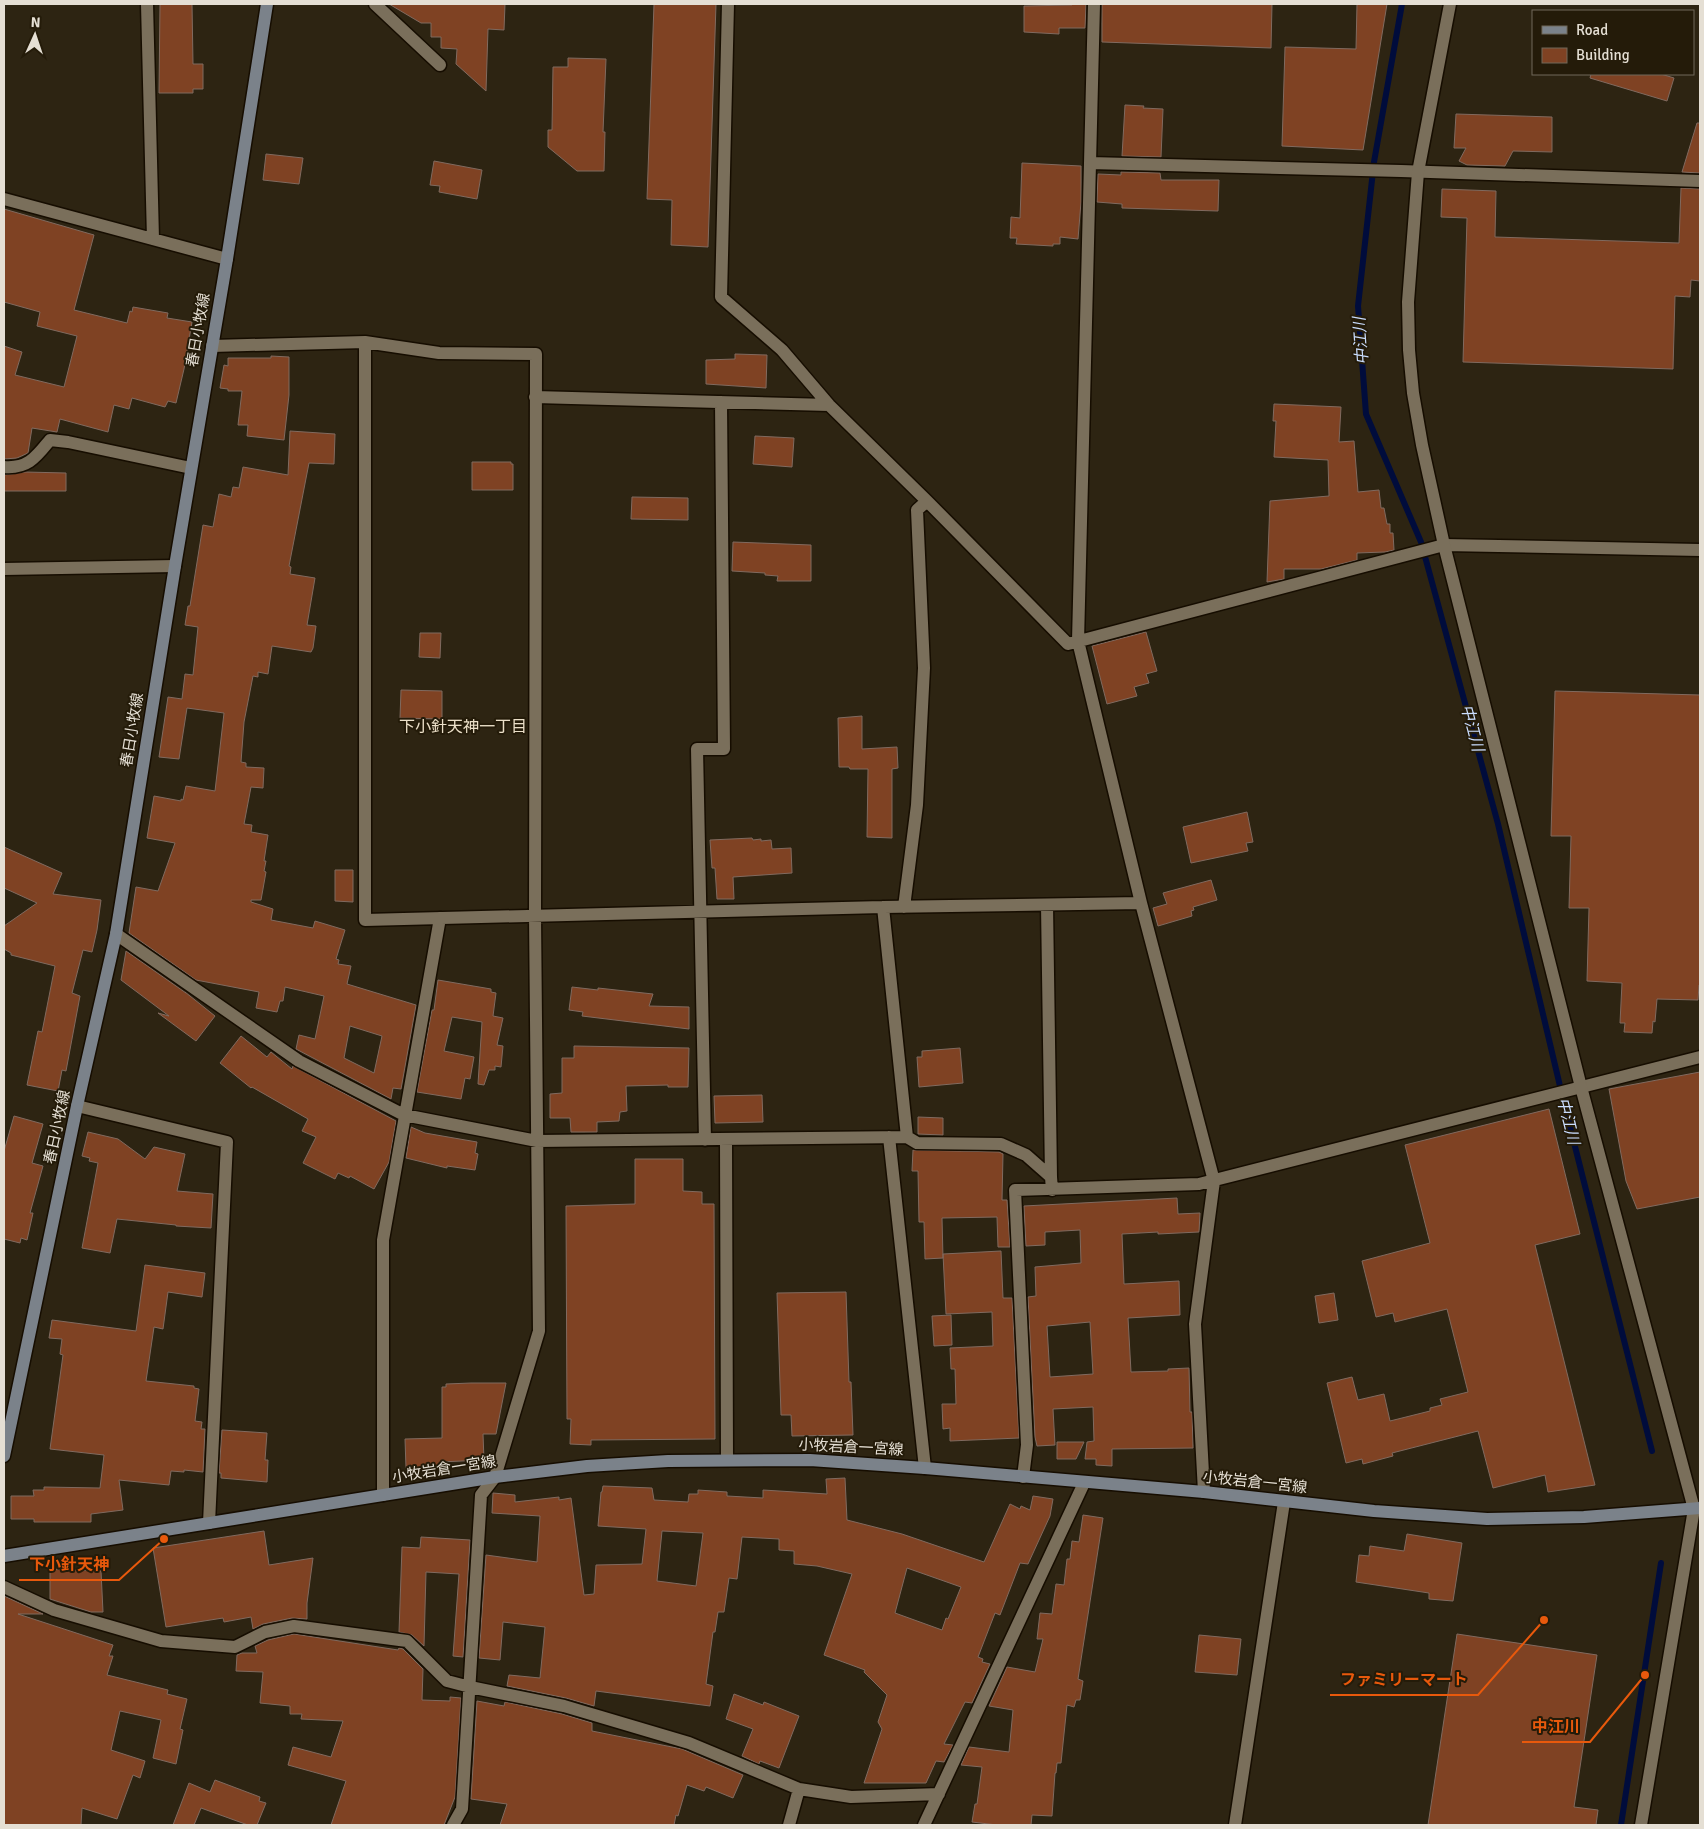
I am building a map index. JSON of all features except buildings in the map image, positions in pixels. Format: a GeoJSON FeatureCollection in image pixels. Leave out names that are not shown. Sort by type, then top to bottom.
{"type":"FeatureCollection","features":[{"type":"Feature","properties":{"kind":"main road","name":"春日小牧線"},"geometry":{"type":"LineString","coordinates":[[4,1456],[7,1421],[116,934],[267,4]]}},
{"type":"Feature","properties":{"kind":"main road","name":"小牧岩倉一宮線"},"geometry":{"type":"LineString","coordinates":[[4,1556],[495,1477],[586,1466],[668,1461],[810,1460],[925,1468],[1204,1492],[1374,1511],[1487,1519],[1584,1516],[1697,1509]]}},
{"type":"Feature","properties":{"kind":"street"},"geometry":{"type":"LineString","coordinates":[[147,4],[153,239]]}},
{"type":"Feature","properties":{"kind":"street"},"geometry":{"type":"LineString","coordinates":[[375,4],[440,65]]}},
{"type":"Feature","properties":{"kind":"street"},"geometry":{"type":"LineString","coordinates":[[728,4],[721,297],[782,350],[829,405],[1068,644],[1441,546],[1700,550]]}},
{"type":"Feature","properties":{"kind":"street"},"geometry":{"type":"LineString","coordinates":[[1094,4],[1078,641],[1141,904],[1214,1181],[1195,1324],[1204,1492]]}},
{"type":"Feature","properties":{"kind":"street"},"geometry":{"type":"LineString","coordinates":[[1450,4],[1418,172],[1408,302],[1409,350],[1413,393],[1441,546],[1578,1088],[1697,1509],[1641,1825]]}},
{"type":"Feature","properties":{"kind":"street"},"geometry":{"type":"LineString","coordinates":[[1090,164],[1401,171],[1700,181]]}},
{"type":"Feature","properties":{"kind":"street"},"geometry":{"type":"LineString","coordinates":[[4,199],[227,259]]}},
{"type":"Feature","properties":{"kind":"street"},"geometry":{"type":"LineString","coordinates":[[365,342],[365,920],[883,907],[1141,904]]}},
{"type":"Feature","properties":{"kind":"street"},"geometry":{"type":"LineString","coordinates":[[212,346],[365,342],[439,353],[536,354],[535,916],[539,1331],[495,1477],[481,1495],[462,1809],[453,1825]]}},
{"type":"Feature","properties":{"kind":"street"},"geometry":{"type":"LineString","coordinates":[[536,397],[829,405]]}},
{"type":"Feature","properties":{"kind":"street"},"geometry":{"type":"LineString","coordinates":[[704,1140],[697,749],[724,749],[721,402]]}},
{"type":"Feature","properties":{"kind":"street"},"geometry":{"type":"LineString","coordinates":[[4,467],[26,464],[33,460],[50,440],[68,442],[191,468]]}},
{"type":"Feature","properties":{"kind":"street"},"geometry":{"type":"LineString","coordinates":[[904,907],[917,805],[924,668],[917,510],[927,501]]}},
{"type":"Feature","properties":{"kind":"street"},"geometry":{"type":"LineString","coordinates":[[4,569],[175,566]]}},
{"type":"Feature","properties":{"kind":"street"},"geometry":{"type":"LineString","coordinates":[[1047,905],[1052,1184]]}},
{"type":"Feature","properties":{"kind":"street"},"geometry":{"type":"LineString","coordinates":[[883,907],[906,1137]]}},
{"type":"Feature","properties":{"kind":"street"},"geometry":{"type":"LineString","coordinates":[[383,1495],[383,1240],[440,918]]}},
{"type":"Feature","properties":{"kind":"street"},"geometry":{"type":"LineString","coordinates":[[116,934],[299,1061],[404,1115],[537,1141],[906,1137],[917,1143],[1001,1144],[1026,1155],[1052,1184]]}},
{"type":"Feature","properties":{"kind":"street"},"geometry":{"type":"LineString","coordinates":[[1023,1477],[1027,1445],[1015,1190],[1052,1184],[1199,1184],[1700,1057]]}},
{"type":"Feature","properties":{"kind":"street"},"geometry":{"type":"LineString","coordinates":[[78,1106],[227,1142],[210,1522]]}},
{"type":"Feature","properties":{"kind":"street"},"geometry":{"type":"LineString","coordinates":[[889,1137],[925,1468]]}},
{"type":"Feature","properties":{"kind":"street"},"geometry":{"type":"LineString","coordinates":[[726,1140],[727,1460]]}},
{"type":"Feature","properties":{"kind":"street"},"geometry":{"type":"LineString","coordinates":[[924,1825],[1084,1482]]}},
{"type":"Feature","properties":{"kind":"street"},"geometry":{"type":"LineString","coordinates":[[1236,1825],[1284,1502]]}},
{"type":"Feature","properties":{"kind":"street"},"geometry":{"type":"LineString","coordinates":[[4,1587],[54,1610],[161,1641],[235,1647],[265,1632],[294,1626],[407,1641],[447,1681],[564,1706],[689,1743],[799,1789],[851,1797],[939,1794]]}},
{"type":"Feature","properties":{"kind":"street"},"geometry":{"type":"LineString","coordinates":[[789,1825],[799,1789]]}},
{"type":"Feature","properties":{"kind":"waterway","name":"中江川"},"geometry":{"type":"LineString","coordinates":[[1402,4],[1374,162],[1358,306],[1366,414],[1421,542],[1498,824],[1564,1103],[1652,1451]]}},
{"type":"Feature","properties":{"kind":"waterway","name":"中江川"},"geometry":{"type":"LineString","coordinates":[[1621,1825],[1661,1563]]}},
{"type":"Feature","properties":{"kind":"place","name":"下小針天神"},"geometry":{"type":"Point","coordinates":[164,1539]}},
{"type":"Feature","properties":{"kind":"place","name":"ファミリーマート"},"geometry":{"type":"Point","coordinates":[1544,1620]}},
{"type":"Feature","properties":{"kind":"place","name":"中江川"},"geometry":{"type":"Point","coordinates":[1645,1675]}},
{"type":"Feature","properties":{"kind":"district","name":"下小針天神一丁目"},"geometry":{"type":"Point","coordinates":[463,727]}}]}
